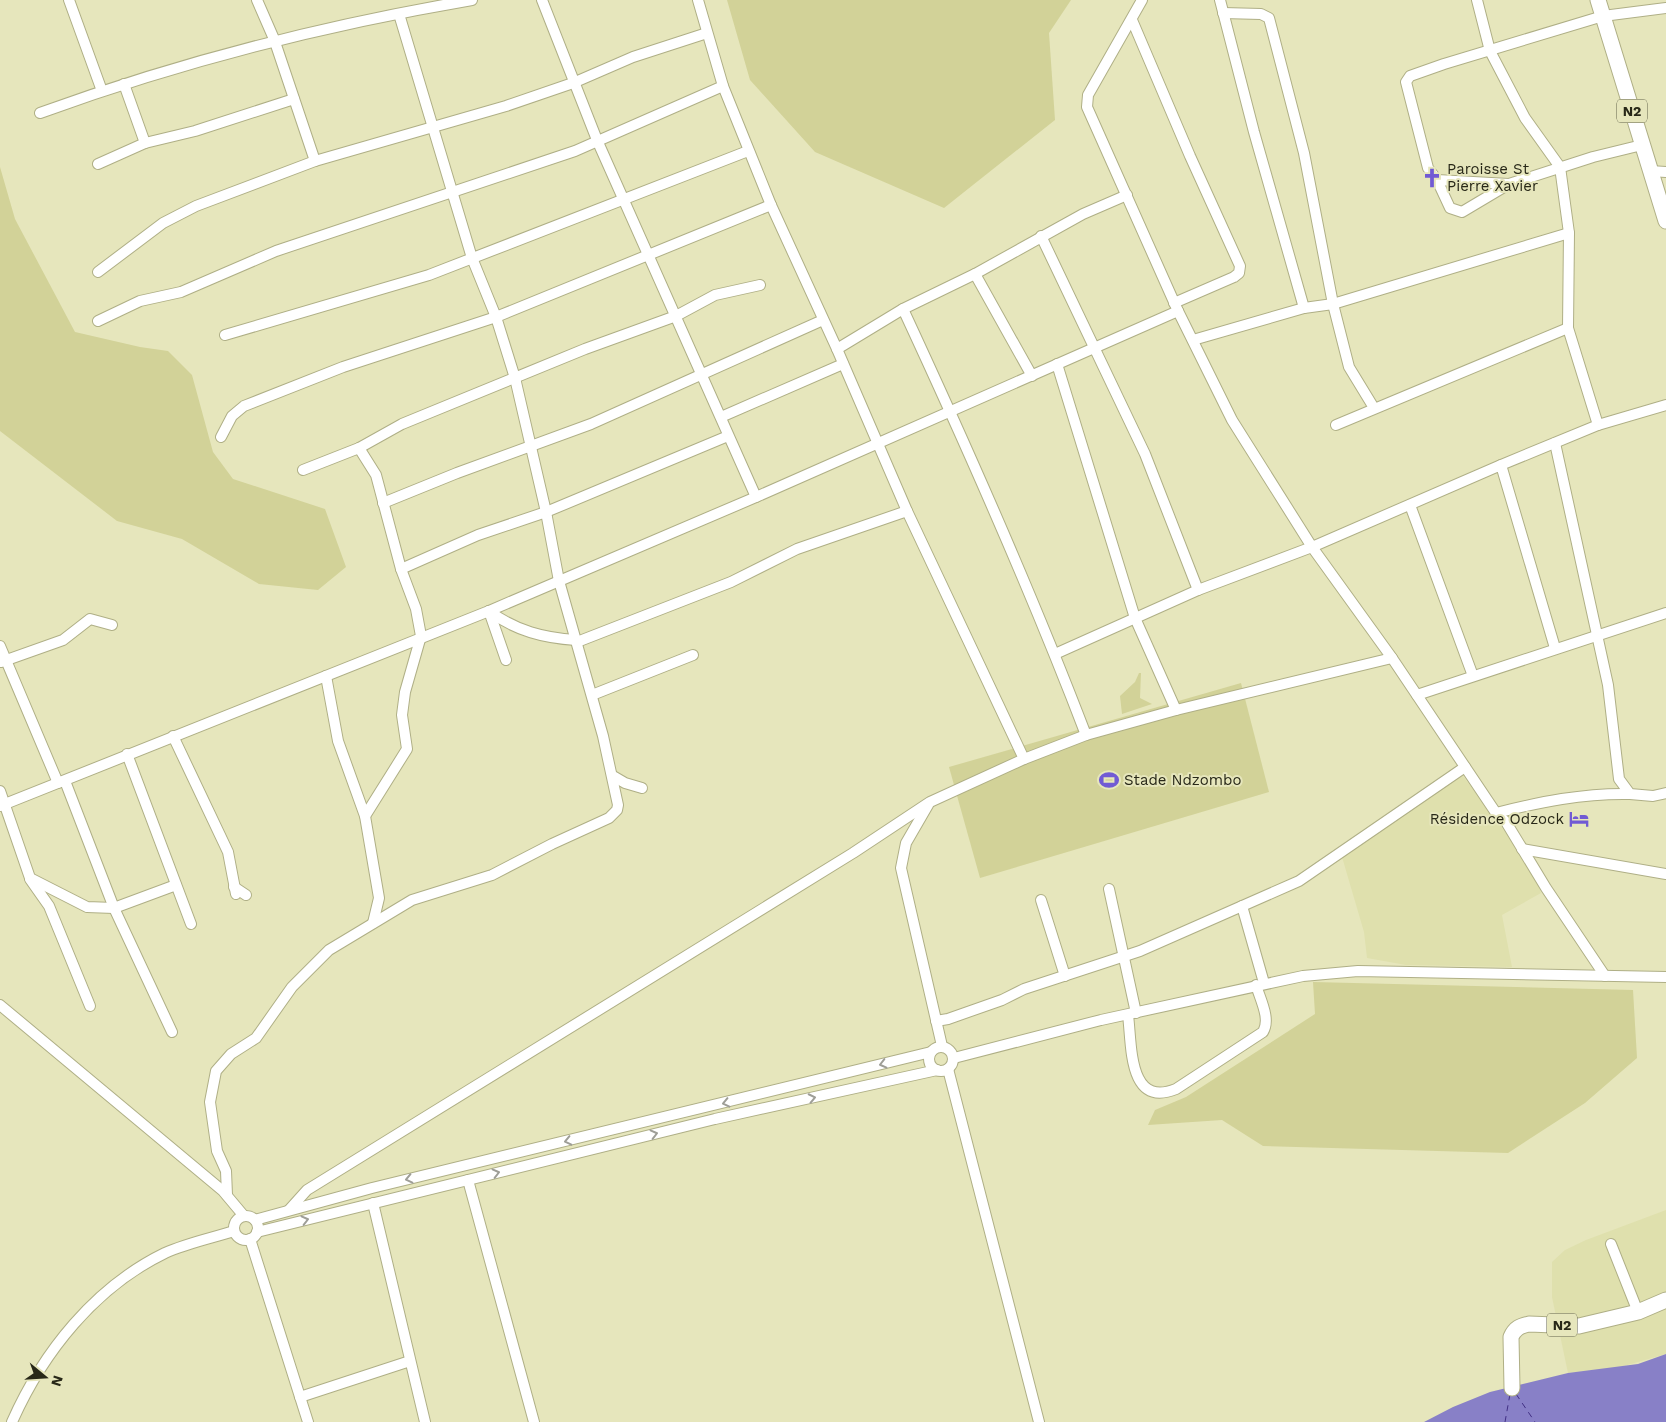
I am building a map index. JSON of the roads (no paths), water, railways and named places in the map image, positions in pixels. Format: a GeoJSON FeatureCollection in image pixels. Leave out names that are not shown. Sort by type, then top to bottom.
{"type":"FeatureCollection","features":[{"type":"Feature","properties":{"kind":"highway","name":"N2"},"geometry":{"type":"LineString","coordinates":[[1598,0],[1666,221]]}},
{"type":"Feature","properties":{"kind":"highway","name":"N2"},"geometry":{"type":"LineString","coordinates":[[1512,1388],[1511,1338],[1514,1330],[1521,1325],[1579,1326],[1638,1312],[1666,1300]]}},
{"type":"Feature","properties":{"kind":"street"},"geometry":{"type":"LineString","coordinates":[[69,0],[102,91]]}},
{"type":"Feature","properties":{"kind":"street"},"geometry":{"type":"LineString","coordinates":[[257,0],[274,40],[315,161]]}},
{"type":"Feature","properties":{"kind":"street"},"geometry":{"type":"LineString","coordinates":[[40,113],[124,84],[274,40],[472,0]]}},
{"type":"Feature","properties":{"kind":"street"},"geometry":{"type":"LineString","coordinates":[[542,0],[597,140],[703,374],[728,436],[756,497]]}},
{"type":"Feature","properties":{"kind":"street"},"geometry":{"type":"LineString","coordinates":[[698,0],[723,86],[771,205],[837,349],[907,511],[1024,759]]}},
{"type":"Feature","properties":{"kind":"street"},"geometry":{"type":"LineString","coordinates":[[1142,0],[1087,101],[1087,107],[1176,307],[1232,420],[1312,547],[1392,658],[1496,813],[1506,822],[1546,888],[1605,976]]}},
{"type":"Feature","properties":{"kind":"street"},"geometry":{"type":"LineString","coordinates":[[1220,0],[1304,308]]}},
{"type":"Feature","properties":{"kind":"street"},"geometry":{"type":"LineString","coordinates":[[1477,0],[1490,51],[1525,118],[1560,167],[1569,233],[1568,328],[1598,425]]}},
{"type":"Feature","properties":{"kind":"street"},"geometry":{"type":"LineString","coordinates":[[1642,145],[1560,167],[1509,184],[1462,212],[1450,208],[1437,180],[1428,168],[1406,82],[1408,78],[1444,64],[1603,16],[1666,8]]}},
{"type":"Feature","properties":{"kind":"street"},"geometry":{"type":"LineString","coordinates":[[1223,13],[1261,14],[1269,18],[1304,153],[1332,304],[1349,367],[1374,408]]}},
{"type":"Feature","properties":{"kind":"street"},"geometry":{"type":"LineString","coordinates":[[227,1195],[226,1171],[217,1151],[210,1102],[216,1071],[231,1054],[256,1038],[292,987],[317,959],[416,898],[492,876],[552,844],[609,818],[618,810],[613,776],[559,581],[532,446],[515,378],[496,317],[472,258],[399,14]]}},
{"type":"Feature","properties":{"kind":"street"},"geometry":{"type":"LineString","coordinates":[[3,805],[421,636],[490,611],[756,497],[1032,376],[1095,347],[1234,277],[1239,273],[1240,266],[1190,156],[1132,20]]}},
{"type":"Feature","properties":{"kind":"street"},"geometry":{"type":"LineString","coordinates":[[98,272],[163,223],[196,206],[315,161],[434,128],[573,83],[633,57],[707,33]]}},
{"type":"Feature","properties":{"kind":"street"},"geometry":{"type":"LineString","coordinates":[[124,84],[145,143]]}},
{"type":"Feature","properties":{"kind":"street"},"geometry":{"type":"LineString","coordinates":[[98,321],[140,301],[181,292],[276,251],[566,155],[723,86]]}},
{"type":"Feature","properties":{"kind":"street"},"geometry":{"type":"LineString","coordinates":[[98,164],[145,143],[195,131],[294,99]]}},
{"type":"Feature","properties":{"kind":"street"},"geometry":{"type":"LineString","coordinates":[[225,335],[239,333],[430,275],[624,200],[684,174],[748,151]]}},
{"type":"Feature","properties":{"kind":"street"},"geometry":{"type":"LineString","coordinates":[[1650,172],[1666,172]]}},
{"type":"Feature","properties":{"kind":"street"},"geometry":{"type":"LineString","coordinates":[[1437,180],[1509,184]]}},
{"type":"Feature","properties":{"kind":"street"},"geometry":{"type":"LineString","coordinates":[[837,349],[903,309],[975,274],[1083,214],[1127,195]]}},
{"type":"Feature","properties":{"kind":"street"},"geometry":{"type":"LineString","coordinates":[[221,437],[232,416],[244,406],[343,367],[496,317],[771,205]]}},
{"type":"Feature","properties":{"kind":"street"},"geometry":{"type":"LineString","coordinates":[[1193,340],[1304,308],[1332,304],[1569,233]]}},
{"type":"Feature","properties":{"kind":"street"},"geometry":{"type":"LineString","coordinates":[[1041,236],[1148,462],[1198,590]]}},
{"type":"Feature","properties":{"kind":"street"},"geometry":{"type":"LineString","coordinates":[[975,274],[1032,376]]}},
{"type":"Feature","properties":{"kind":"street"},"geometry":{"type":"LineString","coordinates":[[303,470],[359,448],[402,424],[585,349],[676,316],[715,295],[760,285]]}},
{"type":"Feature","properties":{"kind":"street"},"geometry":{"type":"LineString","coordinates":[[903,309],[951,411],[1055,654],[1086,735]]}},
{"type":"Feature","properties":{"kind":"street"},"geometry":{"type":"LineString","coordinates":[[383,503],[591,424],[823,320]]}},
{"type":"Feature","properties":{"kind":"street"},"geometry":{"type":"LineString","coordinates":[[1336,425],[1568,328]]}},
{"type":"Feature","properties":{"kind":"street"},"geometry":{"type":"LineString","coordinates":[[720,417],[843,364]]}},
{"type":"Feature","properties":{"kind":"street"},"geometry":{"type":"LineString","coordinates":[[1057,364],[1136,618],[1176,710]]}},
{"type":"Feature","properties":{"kind":"street"},"geometry":{"type":"LineString","coordinates":[[1055,654],[1198,590],[1312,547],[1598,425],[1666,405]]}},
{"type":"Feature","properties":{"kind":"street"},"geometry":{"type":"LineString","coordinates":[[401,569],[478,535],[546,512],[728,436]]}},
{"type":"Feature","properties":{"kind":"street"},"geometry":{"type":"LineString","coordinates":[[1555,443],[1595,636],[1608,685],[1618,779],[1630,794]]}},
{"type":"Feature","properties":{"kind":"street"},"geometry":{"type":"LineString","coordinates":[[359,448],[376,475],[401,569],[416,609],[421,636],[405,692],[402,715],[407,749],[365,816]]}},
{"type":"Feature","properties":{"kind":"street"},"geometry":{"type":"LineString","coordinates":[[1501,465],[1555,648]]}},
{"type":"Feature","properties":{"kind":"street"},"geometry":{"type":"LineString","coordinates":[[1410,505],[1473,676]]}},
{"type":"Feature","properties":{"kind":"street"},"geometry":{"type":"LineString","coordinates":[[490,611],[520,628],[548,638],[577,641],[731,582],[797,549],[907,511]]}},
{"type":"Feature","properties":{"kind":"street"},"geometry":{"type":"LineString","coordinates":[[490,611],[506,660]]}},
{"type":"Feature","properties":{"kind":"street"},"geometry":{"type":"LineString","coordinates":[[1416,695],[1666,613]]}},
{"type":"Feature","properties":{"kind":"street"},"geometry":{"type":"LineString","coordinates":[[3,661],[63,640],[90,619],[112,625]]}},
{"type":"Feature","properties":{"kind":"street"},"geometry":{"type":"LineString","coordinates":[[0,646],[3,661],[61,782],[114,908],[172,1032]]}},
{"type":"Feature","properties":{"kind":"street"},"geometry":{"type":"LineString","coordinates":[[592,695],[693,655]]}},
{"type":"Feature","properties":{"kind":"street"},"geometry":{"type":"LineString","coordinates":[[289,1210],[307,1190],[854,854],[930,802],[1024,759],[1086,735],[1176,710],[1392,658]]}},
{"type":"Feature","properties":{"kind":"street"},"geometry":{"type":"LineString","coordinates":[[326,676],[338,741],[365,816],[379,898],[373,923]]}},
{"type":"Feature","properties":{"kind":"street"},"geometry":{"type":"LineString","coordinates":[[173,736],[228,852],[239,892]]}},
{"type":"Feature","properties":{"kind":"street"},"geometry":{"type":"LineString","coordinates":[[127,754],[191,924]]}},
{"type":"Feature","properties":{"kind":"street"},"geometry":{"type":"LineString","coordinates":[[936,1021],[948,1019],[1002,1000],[1024,989],[1123,957],[1242,906],[1310,874],[1465,767]]}},
{"type":"Feature","properties":{"kind":"street"},"geometry":{"type":"LineString","coordinates":[[613,776],[625,784],[642,788]]}},
{"type":"Feature","properties":{"kind":"street"},"geometry":{"type":"LineString","coordinates":[[0,791],[3,805],[30,878],[49,906],[90,1006]]}},
{"type":"Feature","properties":{"kind":"street"},"geometry":{"type":"LineString","coordinates":[[1496,813],[1549,800],[1608,793],[1653,796],[1666,793]]}},
{"type":"Feature","properties":{"kind":"street"},"geometry":{"type":"LineString","coordinates":[[930,802],[906,843],[901,868],[942,1046],[952,1052],[954,1058]]}},
{"type":"Feature","properties":{"kind":"street"},"geometry":{"type":"LineString","coordinates":[[1522,849],[1666,874]]}},
{"type":"Feature","properties":{"kind":"street"},"geometry":{"type":"LineString","coordinates":[[30,878],[87,907],[114,908],[176,885]]}},
{"type":"Feature","properties":{"kind":"street"},"geometry":{"type":"LineString","coordinates":[[1109,889],[1132,1014],[1137,1079],[1152,1092],[1159,1094],[1168,1093],[1176,1089],[1263,1032],[1266,1027],[1260,984],[1242,906]]}},
{"type":"Feature","properties":{"kind":"street"},"geometry":{"type":"LineString","coordinates":[[1041,900],[1065,976]]}},
{"type":"Feature","properties":{"kind":"street"},"geometry":{"type":"LineString","coordinates":[[234,1231],[240,1239],[254,1236],[373,1203],[715,1119],[942,1070],[954,1058],[1132,1014],[1294,977],[1358,971],[1666,977]]}},
{"type":"Feature","properties":{"kind":"street"},"geometry":{"type":"LineString","coordinates":[[0,1005],[227,1195],[244,1216],[255,1220],[372,1188],[931,1052],[942,1046]]}},
{"type":"Feature","properties":{"kind":"street"},"geometry":{"type":"LineString","coordinates":[[931,1052],[930,1063],[942,1070],[1039,1422]]}},
{"type":"Feature","properties":{"kind":"street"},"geometry":{"type":"LineString","coordinates":[[468,1180],[534,1422]]}},
{"type":"Feature","properties":{"kind":"street"},"geometry":{"type":"LineString","coordinates":[[373,1203],[425,1422]]}},
{"type":"Feature","properties":{"kind":"street"},"geometry":{"type":"LineString","coordinates":[[234,1231],[237,1220],[244,1216]]}},
{"type":"Feature","properties":{"kind":"street"},"geometry":{"type":"LineString","coordinates":[[255,1220],[254,1236],[308,1422]]}},
{"type":"Feature","properties":{"kind":"street"},"geometry":{"type":"LineString","coordinates":[[12,1422],[33,1380],[68,1330],[85,1311],[125,1279],[166,1253],[234,1231]]}},
{"type":"Feature","properties":{"kind":"street"},"geometry":{"type":"LineString","coordinates":[[1611,1244],[1638,1312]]}},
{"type":"Feature","properties":{"kind":"street"},"geometry":{"type":"LineString","coordinates":[[300,1397],[410,1361]]}},
{"type":"Feature","properties":{"kind":"place","name":"Paroisse St Pierre Xavier"},"geometry":{"type":"Point","coordinates":[1432,178]}},
{"type":"Feature","properties":{"kind":"place","name":"Stade Ndzombo"},"geometry":{"type":"Point","coordinates":[1109,780]}},
{"type":"Feature","properties":{"kind":"place","name":"Résidence Odzock"},"geometry":{"type":"Point","coordinates":[1579,819]}}]}
